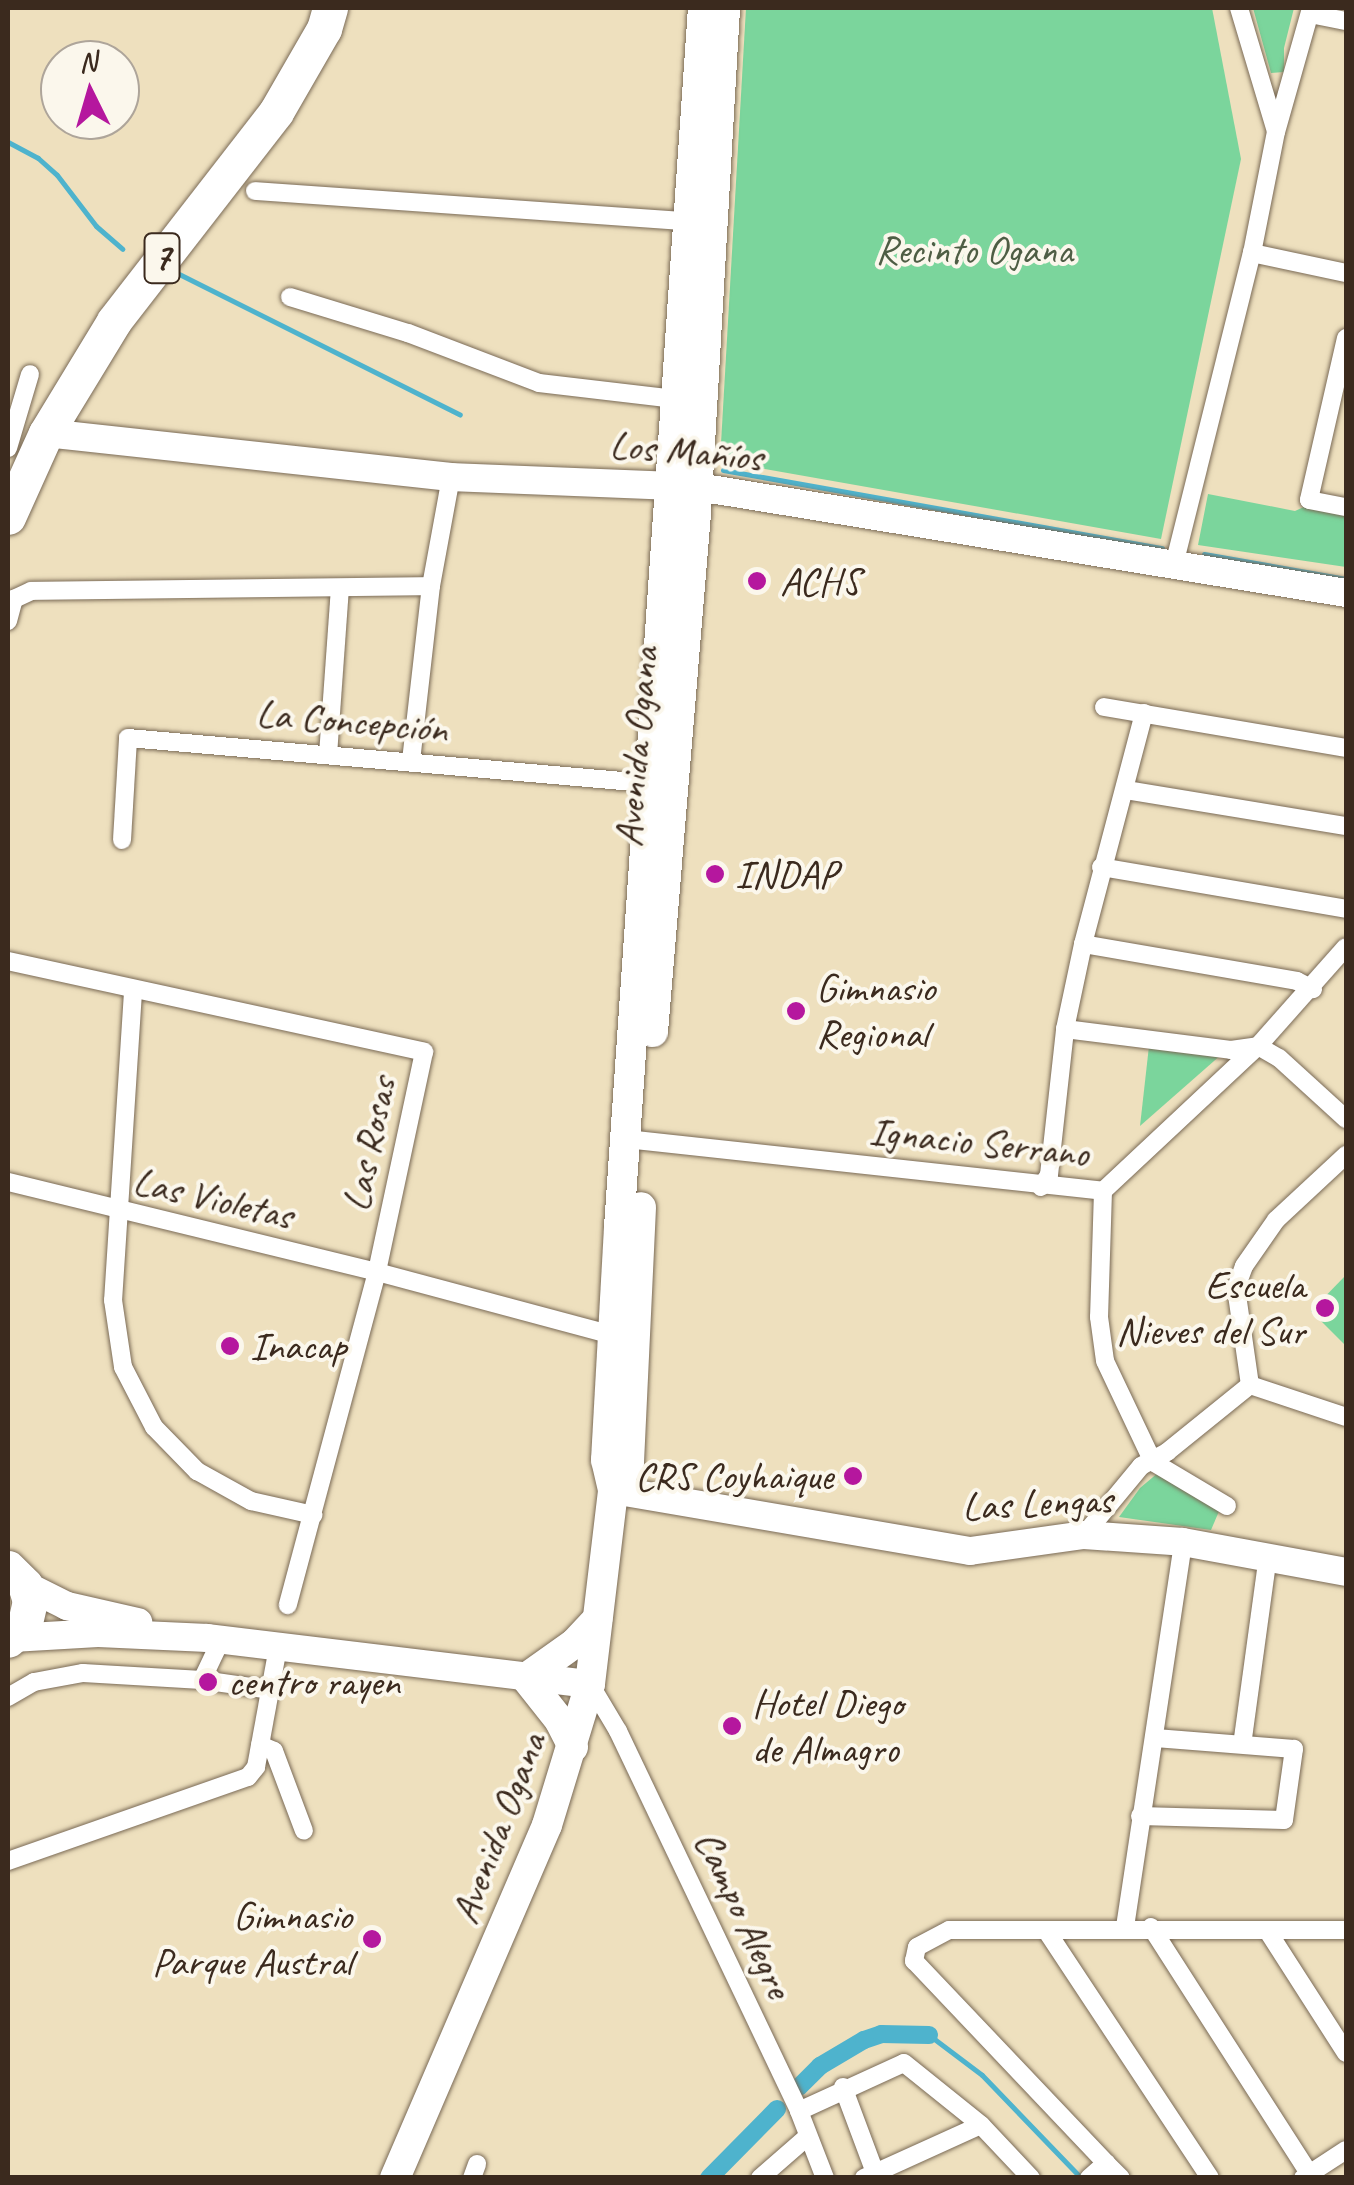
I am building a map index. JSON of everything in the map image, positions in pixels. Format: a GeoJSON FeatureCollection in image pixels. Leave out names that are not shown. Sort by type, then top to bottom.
{"type":"FeatureCollection","features":[{"type":"Feature","properties":{"kind":"highway","name":"7"},"geometry":{"type":"LineString","coordinates":[[8,517],[22,438],[276,112],[324,28],[330,8]]}},
{"type":"Feature","properties":{"kind":"highway"},"geometry":{"type":"LineString","coordinates":[[10,1639],[28,1618],[30,1601],[16,1576]]}},
{"type":"Feature","properties":{"kind":"main road","name":"Avenida Ogana"},"geometry":{"type":"LineString","coordinates":[[684,486],[675,399],[703,8]]}},
{"type":"Feature","properties":{"kind":"main road","name":"Avenida Ogana"},"geometry":{"type":"LineString","coordinates":[[395,2178],[547,1825],[574,1747],[590,1684],[613,1490],[629,1462],[624,1338],[635,1140],[725,8]]}},
{"type":"Feature","properties":{"kind":"main road"},"geometry":{"type":"LineString","coordinates":[[574,1747],[560,1721],[526,1678],[575,1643],[597,1619]]}},
{"type":"Feature","properties":{"kind":"street"},"geometry":{"type":"LineString","coordinates":[[1239,8],[1276,132]]}},
{"type":"Feature","properties":{"kind":"street"},"geometry":{"type":"LineString","coordinates":[[1174,565],[1252,253],[1276,132],[1310,11],[1346,21]]}},
{"type":"Feature","properties":{"kind":"street"},"geometry":{"type":"LineString","coordinates":[[256,191],[688,221]]}},
{"type":"Feature","properties":{"kind":"street"},"geometry":{"type":"LineString","coordinates":[[1252,253],[1346,272]]}},
{"type":"Feature","properties":{"kind":"street"},"geometry":{"type":"LineString","coordinates":[[290,297],[408,333],[539,382],[675,399]]}},
{"type":"Feature","properties":{"kind":"street"},"geometry":{"type":"LineString","coordinates":[[1346,338],[1309,500],[1346,506]]}},
{"type":"Feature","properties":{"kind":"street"},"geometry":{"type":"LineString","coordinates":[[22,438],[30,374]]}},
{"type":"Feature","properties":{"kind":"street","name":"Los Mañíos"},"geometry":{"type":"LineString","coordinates":[[22,438],[452,477],[684,486],[1346,593]]}},
{"type":"Feature","properties":{"kind":"street"},"geometry":{"type":"LineString","coordinates":[[412,760],[431,586],[452,477]]}},
{"type":"Feature","properties":{"kind":"street"},"geometry":{"type":"LineString","coordinates":[[8,621],[19,594],[31,590],[431,586]]}},
{"type":"Feature","properties":{"kind":"street"},"geometry":{"type":"LineString","coordinates":[[328,755],[340,589]]}},
{"type":"Feature","properties":{"kind":"street"},"geometry":{"type":"LineString","coordinates":[[1104,707],[1346,748]]}},
{"type":"Feature","properties":{"kind":"street"},"geometry":{"type":"LineString","coordinates":[[1040,1187],[1049,1175],[1065,1028],[1082,944],[1144,713]]}},
{"type":"Feature","properties":{"kind":"street","name":"La Concepción"},"geometry":{"type":"LineString","coordinates":[[122,840],[128,738],[662,784]]}},
{"type":"Feature","properties":{"kind":"street"},"geometry":{"type":"LineString","coordinates":[[1126,790],[1346,826]]}},
{"type":"Feature","properties":{"kind":"street"},"geometry":{"type":"LineString","coordinates":[[1102,867],[1346,909]]}},
{"type":"Feature","properties":{"kind":"street"},"geometry":{"type":"LineString","coordinates":[[1082,944],[1297,981],[1313,989]]}},
{"type":"Feature","properties":{"kind":"street","name":"Ignacio Serrano"},"geometry":{"type":"LineString","coordinates":[[635,1140],[1103,1191],[1258,1046],[1313,989],[1346,947]]}},
{"type":"Feature","properties":{"kind":"street","name":"Las Rosas"},"geometry":{"type":"LineString","coordinates":[[8,961],[134,992],[424,1052],[377,1272],[288,1606]]}},
{"type":"Feature","properties":{"kind":"street"},"geometry":{"type":"LineString","coordinates":[[134,992],[114,1283],[116,1334],[129,1383],[145,1413],[181,1458],[214,1482],[271,1508],[313,1515]]}},
{"type":"Feature","properties":{"kind":"street"},"geometry":{"type":"LineString","coordinates":[[1065,1028],[1231,1050],[1258,1046],[1279,1058],[1346,1119]]}},
{"type":"Feature","properties":{"kind":"street"},"geometry":{"type":"LineString","coordinates":[[1250,1386],[1236,1288],[1244,1266],[1276,1220],[1346,1154]]}},
{"type":"Feature","properties":{"kind":"street","name":"Las Violetas"},"geometry":{"type":"LineString","coordinates":[[8,1182],[121,1213],[377,1272],[624,1338]]}},
{"type":"Feature","properties":{"kind":"street"},"geometry":{"type":"LineString","coordinates":[[1103,1191],[1099,1317],[1105,1360],[1153,1462],[1227,1506]]}},
{"type":"Feature","properties":{"kind":"street"},"geometry":{"type":"LineString","coordinates":[[1250,1386],[1346,1417]]}},
{"type":"Feature","properties":{"kind":"street"},"geometry":{"type":"LineString","coordinates":[[1084,1535],[1141,1466],[1153,1462],[1250,1386]]}},
{"type":"Feature","properties":{"kind":"street","name":"Las Lengas"},"geometry":{"type":"LineString","coordinates":[[613,1490],[970,1551],[1084,1535],[1183,1542],[1346,1572]]}},
{"type":"Feature","properties":{"kind":"street"},"geometry":{"type":"LineString","coordinates":[[1125,1927],[1183,1542]]}},
{"type":"Feature","properties":{"kind":"street"},"geometry":{"type":"LineString","coordinates":[[1243,1738],[1268,1556]]}},
{"type":"Feature","properties":{"kind":"street"},"geometry":{"type":"LineString","coordinates":[[16,1576],[67,1606],[214,1639]]}},
{"type":"Feature","properties":{"kind":"street"},"geometry":{"type":"LineString","coordinates":[[10,1639],[98,1633],[214,1639],[590,1684]]}},
{"type":"Feature","properties":{"kind":"street"},"geometry":{"type":"LineString","coordinates":[[202,1680],[214,1639]]}},
{"type":"Feature","properties":{"kind":"street"},"geometry":{"type":"LineString","coordinates":[[8,1860],[221,1790],[248,1777],[256,1767],[278,1647]]}},
{"type":"Feature","properties":{"kind":"street"},"geometry":{"type":"LineString","coordinates":[[8,1697],[34,1682],[83,1673],[202,1680],[271,1690]]}},
{"type":"Feature","properties":{"kind":"street","name":"Campo Alegre"},"geometry":{"type":"LineString","coordinates":[[590,1684],[618,1731],[798,2110],[824,2178]]}},
{"type":"Feature","properties":{"kind":"street"},"geometry":{"type":"LineString","coordinates":[[1140,1816],[1284,1820],[1294,1749],[1155,1738]]}},
{"type":"Feature","properties":{"kind":"street"},"geometry":{"type":"LineString","coordinates":[[260,1745],[274,1750],[304,1831]]}},
{"type":"Feature","properties":{"kind":"street"},"geometry":{"type":"LineString","coordinates":[[1152,1927],[1308,2176],[1346,2150]]}},
{"type":"Feature","properties":{"kind":"street"},"geometry":{"type":"LineString","coordinates":[[1121,2178],[1096,2172],[914,1960],[916,1947],[948,1930],[1346,1930]]}},
{"type":"Feature","properties":{"kind":"street"},"geometry":{"type":"LineString","coordinates":[[1046,1930],[1210,2178]]}},
{"type":"Feature","properties":{"kind":"street"},"geometry":{"type":"LineString","coordinates":[[1267,1930],[1346,2053]]}},
{"type":"Feature","properties":{"kind":"street"},"geometry":{"type":"LineString","coordinates":[[798,2110],[904,2063],[981,2125],[1031,2178]]}},
{"type":"Feature","properties":{"kind":"street"},"geometry":{"type":"LineString","coordinates":[[843,2087],[872,2176],[981,2125]]}},
{"type":"Feature","properties":{"kind":"street"},"geometry":{"type":"LineString","coordinates":[[760,2178],[807,2137]]}},
{"type":"Feature","properties":{"kind":"green space","name":"Recinto Ogana"},"geometry":{"type":"Polygon","coordinates":[[[746,8],[1212,8],[1241,159],[1161,539],[720,461],[746,8]]]}},
{"type":"Feature","properties":{"kind":"green space"},"geometry":{"type":"Polygon","coordinates":[[[1253,8],[1294,8],[1284,48],[1284,72],[1271,73],[1253,8]]]}},
{"type":"Feature","properties":{"kind":"green space"},"geometry":{"type":"Polygon","coordinates":[[[1208,494],[1295,511],[1306,506],[1346,511],[1346,567],[1198,545],[1208,494]]]}},
{"type":"Feature","properties":{"kind":"green space"},"geometry":{"type":"Polygon","coordinates":[[[1149,1046],[1222,1054],[1140,1126],[1149,1046]]]}},
{"type":"Feature","properties":{"kind":"green space"},"geometry":{"type":"Polygon","coordinates":[[[1346,1275],[1346,1346],[1311,1311],[1346,1275]]]}},
{"type":"Feature","properties":{"kind":"green space"},"geometry":{"type":"Polygon","coordinates":[[[1159,1472],[1220,1509],[1211,1530],[1119,1517],[1140,1488],[1159,1472]]]}},
{"type":"Feature","properties":{"kind":"waterway"},"geometry":{"type":"LineString","coordinates":[[8,142],[38,158],[57,175],[96,226],[122,249]]}},
{"type":"Feature","properties":{"kind":"waterway"},"geometry":{"type":"LineString","coordinates":[[179,274],[460,415]]}},
{"type":"Feature","properties":{"kind":"waterway"},"geometry":{"type":"LineString","coordinates":[[723,470],[1162,548]]}},
{"type":"Feature","properties":{"kind":"waterway"},"geometry":{"type":"LineString","coordinates":[[1204,554],[1346,579]]}},
{"type":"Feature","properties":{"kind":"waterway"},"geometry":{"type":"LineString","coordinates":[[799,2087],[820,2066],[864,2040],[881,2034],[929,2035]]}},
{"type":"Feature","properties":{"kind":"waterway"},"geometry":{"type":"LineString","coordinates":[[929,2035],[982,2075],[1081,2178]]}},
{"type":"Feature","properties":{"kind":"waterway"},"geometry":{"type":"LineString","coordinates":[[709,2178],[777,2109]]}},
{"type":"Feature","properties":{"kind":"place","name":"ACHS"},"geometry":{"type":"Point","coordinates":[757,581]}},
{"type":"Feature","properties":{"kind":"place","name":"INDAP"},"geometry":{"type":"Point","coordinates":[715,874]}},
{"type":"Feature","properties":{"kind":"place","name":"Gimnasio Regional"},"geometry":{"type":"Point","coordinates":[796,1011]}},
{"type":"Feature","properties":{"kind":"place","name":"Escuela Nieves del Sur"},"geometry":{"type":"Point","coordinates":[1325,1308]}},
{"type":"Feature","properties":{"kind":"place","name":"Inacap"},"geometry":{"type":"Point","coordinates":[230,1346]}},
{"type":"Feature","properties":{"kind":"place","name":"CRS Coyhaique"},"geometry":{"type":"Point","coordinates":[853,1476]}},
{"type":"Feature","properties":{"kind":"place","name":"centro rayen"},"geometry":{"type":"Point","coordinates":[208,1682]}},
{"type":"Feature","properties":{"kind":"place","name":"Hotel Diego de Almagro"},"geometry":{"type":"Point","coordinates":[732,1726]}},
{"type":"Feature","properties":{"kind":"place","name":"Gimnasio Parque Austral"},"geometry":{"type":"Point","coordinates":[372,1939]}}]}
